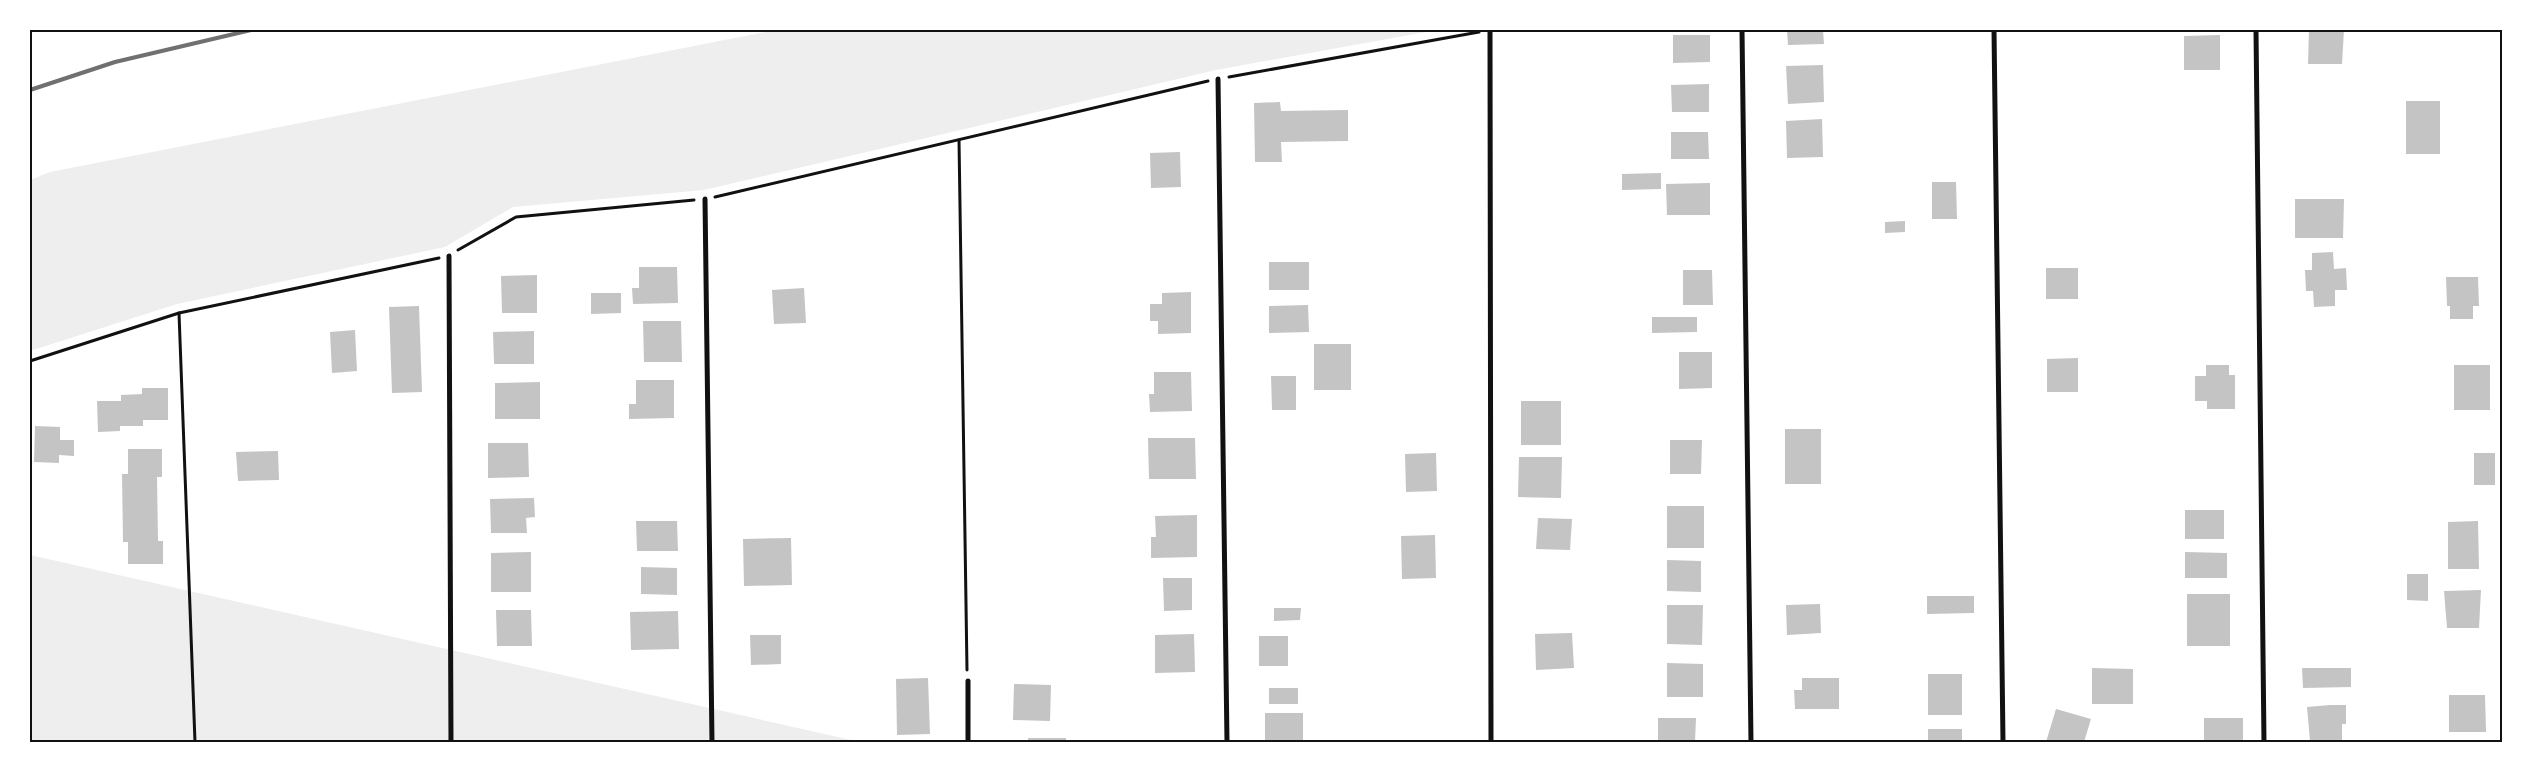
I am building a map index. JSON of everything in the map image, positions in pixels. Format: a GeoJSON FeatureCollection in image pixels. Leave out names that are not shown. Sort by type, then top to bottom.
{"type":"FeatureCollection","features":[{"type":"Feature","properties":{"kind":"street"},"geometry":{"type":"LineString","coordinates":[[1490,30],[1491,742]]}},
{"type":"Feature","properties":{"kind":"street"},"geometry":{"type":"LineString","coordinates":[[1742,30],[1751,742]]}},
{"type":"Feature","properties":{"kind":"street"},"geometry":{"type":"LineString","coordinates":[[1994,30],[2003,742]]}},
{"type":"Feature","properties":{"kind":"street"},"geometry":{"type":"LineString","coordinates":[[2256,30],[2264,742]]}},
{"type":"Feature","properties":{"kind":"street"},"geometry":{"type":"LineString","coordinates":[[1218,79],[1227,742]]}},
{"type":"Feature","properties":{"kind":"street"},"geometry":{"type":"LineString","coordinates":[[705,199],[712,742]]}},
{"type":"Feature","properties":{"kind":"street"},"geometry":{"type":"LineString","coordinates":[[449,256],[450,742]]}},
{"type":"Feature","properties":{"kind":"street"},"geometry":{"type":"LineString","coordinates":[[968,681],[968,742]]}},
{"type":"Feature","properties":{"kind":"path"},"geometry":{"type":"LineString","coordinates":[[30,361],[179,313],[449,256],[516,217],[705,199],[1218,79],[1490,30]]}},
{"type":"Feature","properties":{"kind":"path"},"geometry":{"type":"LineString","coordinates":[[959,140],[968,681]]}},
{"type":"Feature","properties":{"kind":"path"},"geometry":{"type":"LineString","coordinates":[[179,313],[195,742]]}},
{"type":"Feature","properties":{"kind":"shaded area"},"geometry":{"type":"Polygon","coordinates":[[[776,30],[1437,30],[1216,70],[704,190],[513,207],[445,247],[177,304],[30,351],[30,180],[50,172],[776,30]]]}},
{"type":"Feature","properties":{"kind":"shaded area"},"geometry":{"type":"Polygon","coordinates":[[[30,555],[860,742],[30,741],[30,555]]]}},
{"type":"Feature","properties":{"kind":"building"},"geometry":{"type":"Polygon","coordinates":[[[1787,30],[1823,30],[1824,44],[1788,45],[1787,30]]]}},
{"type":"Feature","properties":{"kind":"building"},"geometry":{"type":"Polygon","coordinates":[[[2309,30],[2344,30],[2342,64],[2308,64],[2309,30]]]}},
{"type":"Feature","properties":{"kind":"building"},"geometry":{"type":"Polygon","coordinates":[[[1673,35],[1710,35],[1710,62],[1673,63],[1673,35]]]}},
{"type":"Feature","properties":{"kind":"building"},"geometry":{"type":"Polygon","coordinates":[[[2220,35],[2220,70],[2184,70],[2184,36],[2220,35]]]}},
{"type":"Feature","properties":{"kind":"building"},"geometry":{"type":"Polygon","coordinates":[[[1823,65],[1824,102],[1788,104],[1786,66],[1823,65]]]}},
{"type":"Feature","properties":{"kind":"building"},"geometry":{"type":"Polygon","coordinates":[[[1709,84],[1709,112],[1672,112],[1671,85],[1709,84]]]}},
{"type":"Feature","properties":{"kind":"building"},"geometry":{"type":"Polygon","coordinates":[[[2406,101],[2440,101],[2440,154],[2406,154],[2406,101]]]}},
{"type":"Feature","properties":{"kind":"building"},"geometry":{"type":"Polygon","coordinates":[[[1280,102],[1281,111],[1348,110],[1348,141],[1281,142],[1282,162],[1255,162],[1254,103],[1280,102]]]}},
{"type":"Feature","properties":{"kind":"building"},"geometry":{"type":"Polygon","coordinates":[[[1822,119],[1823,157],[1787,158],[1786,121],[1822,119]]]}},
{"type":"Feature","properties":{"kind":"building"},"geometry":{"type":"Polygon","coordinates":[[[1671,132],[1708,132],[1709,159],[1671,159],[1671,132]]]}},
{"type":"Feature","properties":{"kind":"building"},"geometry":{"type":"Polygon","coordinates":[[[1180,152],[1181,187],[1151,188],[1150,153],[1180,152]]]}},
{"type":"Feature","properties":{"kind":"building"},"geometry":{"type":"Polygon","coordinates":[[[1661,173],[1661,189],[1622,190],[1622,174],[1661,173]]]}},
{"type":"Feature","properties":{"kind":"building"},"geometry":{"type":"Polygon","coordinates":[[[1932,182],[1956,182],[1957,219],[1932,219],[1932,182]]]}},
{"type":"Feature","properties":{"kind":"building"},"geometry":{"type":"Polygon","coordinates":[[[1710,183],[1710,215],[1667,215],[1666,184],[1710,183]]]}},
{"type":"Feature","properties":{"kind":"building"},"geometry":{"type":"Polygon","coordinates":[[[2295,199],[2344,199],[2343,238],[2295,238],[2295,199]]]}},
{"type":"Feature","properties":{"kind":"building"},"geometry":{"type":"Polygon","coordinates":[[[1905,221],[1905,232],[1885,233],[1885,222],[1905,221]]]}},
{"type":"Feature","properties":{"kind":"building"},"geometry":{"type":"Polygon","coordinates":[[[2333,252],[2334,269],[2346,268],[2347,290],[2335,290],[2335,306],[2314,307],[2313,291],[2306,291],[2305,270],[2312,270],[2312,253],[2333,252]]]}},
{"type":"Feature","properties":{"kind":"building"},"geometry":{"type":"Polygon","coordinates":[[[1269,262],[1309,262],[1309,290],[1269,290],[1269,262]]]}},
{"type":"Feature","properties":{"kind":"building"},"geometry":{"type":"Polygon","coordinates":[[[639,267],[677,267],[678,303],[633,304],[632,288],[639,288],[639,267]]]}},
{"type":"Feature","properties":{"kind":"building"},"geometry":{"type":"Polygon","coordinates":[[[2046,268],[2078,268],[2078,299],[2046,299],[2046,268]]]}},
{"type":"Feature","properties":{"kind":"building"},"geometry":{"type":"Polygon","coordinates":[[[1683,270],[1712,270],[1713,305],[1683,305],[1683,270]]]}},
{"type":"Feature","properties":{"kind":"building"},"geometry":{"type":"Polygon","coordinates":[[[537,275],[537,313],[502,313],[501,276],[537,275]]]}},
{"type":"Feature","properties":{"kind":"building"},"geometry":{"type":"Polygon","coordinates":[[[2446,277],[2478,277],[2479,306],[2473,306],[2473,319],[2450,319],[2450,306],[2447,306],[2446,277]]]}},
{"type":"Feature","properties":{"kind":"building"},"geometry":{"type":"Polygon","coordinates":[[[804,288],[806,323],[774,324],[772,290],[804,288]]]}},
{"type":"Feature","properties":{"kind":"building"},"geometry":{"type":"Polygon","coordinates":[[[1191,292],[1191,333],[1158,334],[1158,321],[1150,321],[1150,304],[1162,304],[1162,293],[1191,292]]]}},
{"type":"Feature","properties":{"kind":"building"},"geometry":{"type":"Polygon","coordinates":[[[591,293],[621,293],[621,313],[591,314],[591,293]]]}},
{"type":"Feature","properties":{"kind":"building"},"geometry":{"type":"Polygon","coordinates":[[[1308,305],[1309,332],[1269,333],[1269,306],[1308,305]]]}},
{"type":"Feature","properties":{"kind":"building"},"geometry":{"type":"Polygon","coordinates":[[[419,306],[422,392],[392,393],[389,307],[419,306]]]}},
{"type":"Feature","properties":{"kind":"building"},"geometry":{"type":"Polygon","coordinates":[[[1652,317],[1697,317],[1697,332],[1652,333],[1652,317]]]}},
{"type":"Feature","properties":{"kind":"building"},"geometry":{"type":"Polygon","coordinates":[[[643,321],[681,321],[682,362],[644,362],[643,321]]]}},
{"type":"Feature","properties":{"kind":"building"},"geometry":{"type":"Polygon","coordinates":[[[355,330],[357,371],[332,373],[330,332],[355,330]]]}},
{"type":"Feature","properties":{"kind":"building"},"geometry":{"type":"Polygon","coordinates":[[[534,331],[534,364],[494,364],[493,332],[534,331]]]}},
{"type":"Feature","properties":{"kind":"building"},"geometry":{"type":"Polygon","coordinates":[[[1314,344],[1351,344],[1351,390],[1314,390],[1314,344]]]}},
{"type":"Feature","properties":{"kind":"building"},"geometry":{"type":"Polygon","coordinates":[[[1679,352],[1712,352],[1712,388],[1679,389],[1679,352]]]}},
{"type":"Feature","properties":{"kind":"building"},"geometry":{"type":"Polygon","coordinates":[[[2078,358],[2078,392],[2047,392],[2047,359],[2078,358]]]}},
{"type":"Feature","properties":{"kind":"building"},"geometry":{"type":"Polygon","coordinates":[[[2206,365],[2229,365],[2229,375],[2235,375],[2235,409],[2207,409],[2207,401],[2195,401],[2195,376],[2206,376],[2206,365]]]}},
{"type":"Feature","properties":{"kind":"building"},"geometry":{"type":"Polygon","coordinates":[[[2454,365],[2490,365],[2490,410],[2454,410],[2454,365]]]}},
{"type":"Feature","properties":{"kind":"building"},"geometry":{"type":"Polygon","coordinates":[[[1154,372],[1191,372],[1192,411],[1150,412],[1149,394],[1154,394],[1154,372]]]}},
{"type":"Feature","properties":{"kind":"building"},"geometry":{"type":"Polygon","coordinates":[[[1271,376],[1296,376],[1296,410],[1272,410],[1271,376]]]}},
{"type":"Feature","properties":{"kind":"building"},"geometry":{"type":"Polygon","coordinates":[[[636,380],[674,380],[674,418],[629,419],[629,404],[636,404],[636,380]]]}},
{"type":"Feature","properties":{"kind":"building"},"geometry":{"type":"Polygon","coordinates":[[[540,382],[540,419],[495,419],[495,383],[540,382]]]}},
{"type":"Feature","properties":{"kind":"building"},"geometry":{"type":"Polygon","coordinates":[[[142,388],[168,388],[168,420],[143,420],[143,426],[120,426],[120,431],[98,432],[97,401],[121,401],[121,395],[142,394],[142,388]]]}},
{"type":"Feature","properties":{"kind":"building"},"geometry":{"type":"Polygon","coordinates":[[[1521,401],[1561,401],[1561,445],[1521,445],[1521,401]]]}},
{"type":"Feature","properties":{"kind":"building"},"geometry":{"type":"Polygon","coordinates":[[[35,426],[60,427],[60,440],[74,440],[74,456],[59,455],[59,463],[34,462],[35,426]]]}},
{"type":"Feature","properties":{"kind":"building"},"geometry":{"type":"Polygon","coordinates":[[[1785,429],[1821,429],[1821,484],[1785,484],[1785,429]]]}},
{"type":"Feature","properties":{"kind":"building"},"geometry":{"type":"Polygon","coordinates":[[[1148,438],[1195,438],[1196,479],[1149,479],[1148,438]]]}},
{"type":"Feature","properties":{"kind":"building"},"geometry":{"type":"Polygon","coordinates":[[[1670,440],[1702,440],[1701,474],[1670,474],[1670,440]]]}},
{"type":"Feature","properties":{"kind":"building"},"geometry":{"type":"Polygon","coordinates":[[[488,443],[528,443],[529,477],[488,478],[488,443]]]}},
{"type":"Feature","properties":{"kind":"building"},"geometry":{"type":"Polygon","coordinates":[[[128,449],[162,449],[162,477],[157,477],[158,541],[163,541],[163,564],[128,564],[128,542],[123,542],[122,474],[128,474],[128,449]]]}},
{"type":"Feature","properties":{"kind":"building"},"geometry":{"type":"Polygon","coordinates":[[[278,451],[279,480],[238,481],[236,452],[278,451]]]}},
{"type":"Feature","properties":{"kind":"building"},"geometry":{"type":"Polygon","coordinates":[[[1436,453],[1437,491],[1406,492],[1405,454],[1436,453]]]}},
{"type":"Feature","properties":{"kind":"building"},"geometry":{"type":"Polygon","coordinates":[[[2474,453],[2495,453],[2495,485],[2474,485],[2474,453]]]}},
{"type":"Feature","properties":{"kind":"building"},"geometry":{"type":"Polygon","coordinates":[[[1519,457],[1562,457],[1561,498],[1518,497],[1519,457]]]}},
{"type":"Feature","properties":{"kind":"building"},"geometry":{"type":"Polygon","coordinates":[[[534,498],[535,517],[526,518],[527,533],[491,533],[490,499],[534,498]]]}},
{"type":"Feature","properties":{"kind":"building"},"geometry":{"type":"Polygon","coordinates":[[[1667,506],[1704,506],[1704,548],[1667,548],[1667,506]]]}},
{"type":"Feature","properties":{"kind":"building"},"geometry":{"type":"Polygon","coordinates":[[[2185,510],[2224,510],[2224,539],[2185,539],[2185,510]]]}},
{"type":"Feature","properties":{"kind":"building"},"geometry":{"type":"Polygon","coordinates":[[[1197,515],[1197,557],[1151,558],[1151,537],[1156,537],[1155,516],[1197,515]]]}},
{"type":"Feature","properties":{"kind":"building"},"geometry":{"type":"Polygon","coordinates":[[[1538,518],[1572,519],[1570,550],[1536,549],[1538,518]]]}},
{"type":"Feature","properties":{"kind":"building"},"geometry":{"type":"Polygon","coordinates":[[[636,521],[677,521],[678,551],[637,551],[636,521]]]}},
{"type":"Feature","properties":{"kind":"building"},"geometry":{"type":"Polygon","coordinates":[[[2478,521],[2479,569],[2448,569],[2448,522],[2478,521]]]}},
{"type":"Feature","properties":{"kind":"building"},"geometry":{"type":"Polygon","coordinates":[[[1435,535],[1436,578],[1402,579],[1401,536],[1435,535]]]}},
{"type":"Feature","properties":{"kind":"building"},"geometry":{"type":"Polygon","coordinates":[[[791,538],[792,585],[744,586],[743,539],[791,538]]]}},
{"type":"Feature","properties":{"kind":"building"},"geometry":{"type":"Polygon","coordinates":[[[531,552],[531,592],[491,592],[491,553],[531,552]]]}},
{"type":"Feature","properties":{"kind":"building"},"geometry":{"type":"Polygon","coordinates":[[[2185,552],[2227,553],[2227,578],[2185,578],[2185,552]]]}},
{"type":"Feature","properties":{"kind":"building"},"geometry":{"type":"Polygon","coordinates":[[[1667,560],[1701,561],[1701,592],[1667,591],[1667,560]]]}},
{"type":"Feature","properties":{"kind":"building"},"geometry":{"type":"Polygon","coordinates":[[[641,567],[677,568],[677,595],[641,594],[641,567]]]}},
{"type":"Feature","properties":{"kind":"building"},"geometry":{"type":"Polygon","coordinates":[[[2407,574],[2428,574],[2428,601],[2407,600],[2407,574]]]}},
{"type":"Feature","properties":{"kind":"building"},"geometry":{"type":"Polygon","coordinates":[[[1163,578],[1192,578],[1192,610],[1164,611],[1163,578]]]}},
{"type":"Feature","properties":{"kind":"building"},"geometry":{"type":"Polygon","coordinates":[[[2481,590],[2479,628],[2447,628],[2444,591],[2481,590]]]}},
{"type":"Feature","properties":{"kind":"building"},"geometry":{"type":"Polygon","coordinates":[[[2187,594],[2230,594],[2230,646],[2187,646],[2187,594]]]}},
{"type":"Feature","properties":{"kind":"building"},"geometry":{"type":"Polygon","coordinates":[[[1927,596],[1974,596],[1974,613],[1927,614],[1927,596]]]}},
{"type":"Feature","properties":{"kind":"building"},"geometry":{"type":"Polygon","coordinates":[[[1820,604],[1821,633],[1787,635],[1786,605],[1820,604]]]}},
{"type":"Feature","properties":{"kind":"building"},"geometry":{"type":"Polygon","coordinates":[[[1667,605],[1703,605],[1702,645],[1667,644],[1667,605]]]}},
{"type":"Feature","properties":{"kind":"building"},"geometry":{"type":"Polygon","coordinates":[[[1274,608],[1301,608],[1300,620],[1274,621],[1274,608]]]}},
{"type":"Feature","properties":{"kind":"building"},"geometry":{"type":"Polygon","coordinates":[[[496,610],[531,610],[532,646],[497,646],[496,610]]]}},
{"type":"Feature","properties":{"kind":"building"},"geometry":{"type":"Polygon","coordinates":[[[678,611],[679,649],[631,650],[630,612],[678,611]]]}},
{"type":"Feature","properties":{"kind":"building"},"geometry":{"type":"Polygon","coordinates":[[[1572,633],[1574,668],[1536,670],[1535,634],[1572,633]]]}},
{"type":"Feature","properties":{"kind":"building"},"geometry":{"type":"Polygon","coordinates":[[[1194,634],[1195,672],[1155,673],[1155,635],[1194,634]]]}},
{"type":"Feature","properties":{"kind":"building"},"geometry":{"type":"Polygon","coordinates":[[[750,635],[781,635],[781,664],[751,665],[750,635]]]}},
{"type":"Feature","properties":{"kind":"building"},"geometry":{"type":"Polygon","coordinates":[[[1259,636],[1288,636],[1288,666],[1259,666],[1259,636]]]}},
{"type":"Feature","properties":{"kind":"building"},"geometry":{"type":"Polygon","coordinates":[[[1667,663],[1703,664],[1703,697],[1667,697],[1667,663]]]}},
{"type":"Feature","properties":{"kind":"building"},"geometry":{"type":"Polygon","coordinates":[[[2092,668],[2133,669],[2133,704],[2092,704],[2092,668]]]}},
{"type":"Feature","properties":{"kind":"building"},"geometry":{"type":"Polygon","coordinates":[[[2302,668],[2351,668],[2351,687],[2303,688],[2302,668]]]}},
{"type":"Feature","properties":{"kind":"building"},"geometry":{"type":"Polygon","coordinates":[[[1928,674],[1962,674],[1962,715],[1928,715],[1928,674]]]}},
{"type":"Feature","properties":{"kind":"building"},"geometry":{"type":"Polygon","coordinates":[[[928,678],[930,734],[897,735],[896,679],[928,678]]]}},
{"type":"Feature","properties":{"kind":"building"},"geometry":{"type":"Polygon","coordinates":[[[1802,678],[1839,678],[1839,709],[1795,709],[1794,690],[1802,690],[1802,678]]]}},
{"type":"Feature","properties":{"kind":"building"},"geometry":{"type":"Polygon","coordinates":[[[1014,684],[1051,685],[1050,721],[1013,720],[1014,684]]]}},
{"type":"Feature","properties":{"kind":"building"},"geometry":{"type":"Polygon","coordinates":[[[1269,688],[1298,688],[1298,704],[1269,704],[1269,688]]]}},
{"type":"Feature","properties":{"kind":"building"},"geometry":{"type":"Polygon","coordinates":[[[2449,695],[2485,695],[2486,732],[2449,732],[2449,695]]]}},
{"type":"Feature","properties":{"kind":"building"},"geometry":{"type":"Polygon","coordinates":[[[2346,705],[2346,724],[2342,724],[2342,741],[2310,741],[2307,707],[2346,705]]]}},
{"type":"Feature","properties":{"kind":"building"},"geometry":{"type":"Polygon","coordinates":[[[2056,709],[2091,719],[2084,742],[2046,742],[2056,709]]]}},
{"type":"Feature","properties":{"kind":"building"},"geometry":{"type":"Polygon","coordinates":[[[1265,713],[1303,713],[1303,742],[1265,742],[1265,713]]]}},
{"type":"Feature","properties":{"kind":"building"},"geometry":{"type":"Polygon","coordinates":[[[1658,718],[1696,718],[1695,742],[1658,742],[1658,718]]]}},
{"type":"Feature","properties":{"kind":"building"},"geometry":{"type":"Polygon","coordinates":[[[2204,718],[2243,718],[2243,742],[2204,741],[2204,718]]]}},
{"type":"Feature","properties":{"kind":"building"},"geometry":{"type":"Polygon","coordinates":[[[1928,729],[1962,729],[1962,742],[1928,742],[1928,729]]]}},
{"type":"Feature","properties":{"kind":"building"},"geometry":{"type":"Polygon","coordinates":[[[1028,738],[1066,738],[1066,742],[1028,742],[1028,738]]]}},
{"type":"Feature","properties":{"kind":"railway"},"geometry":{"type":"LineString","coordinates":[[30,90],[115,62],[251,30]]}}]}
